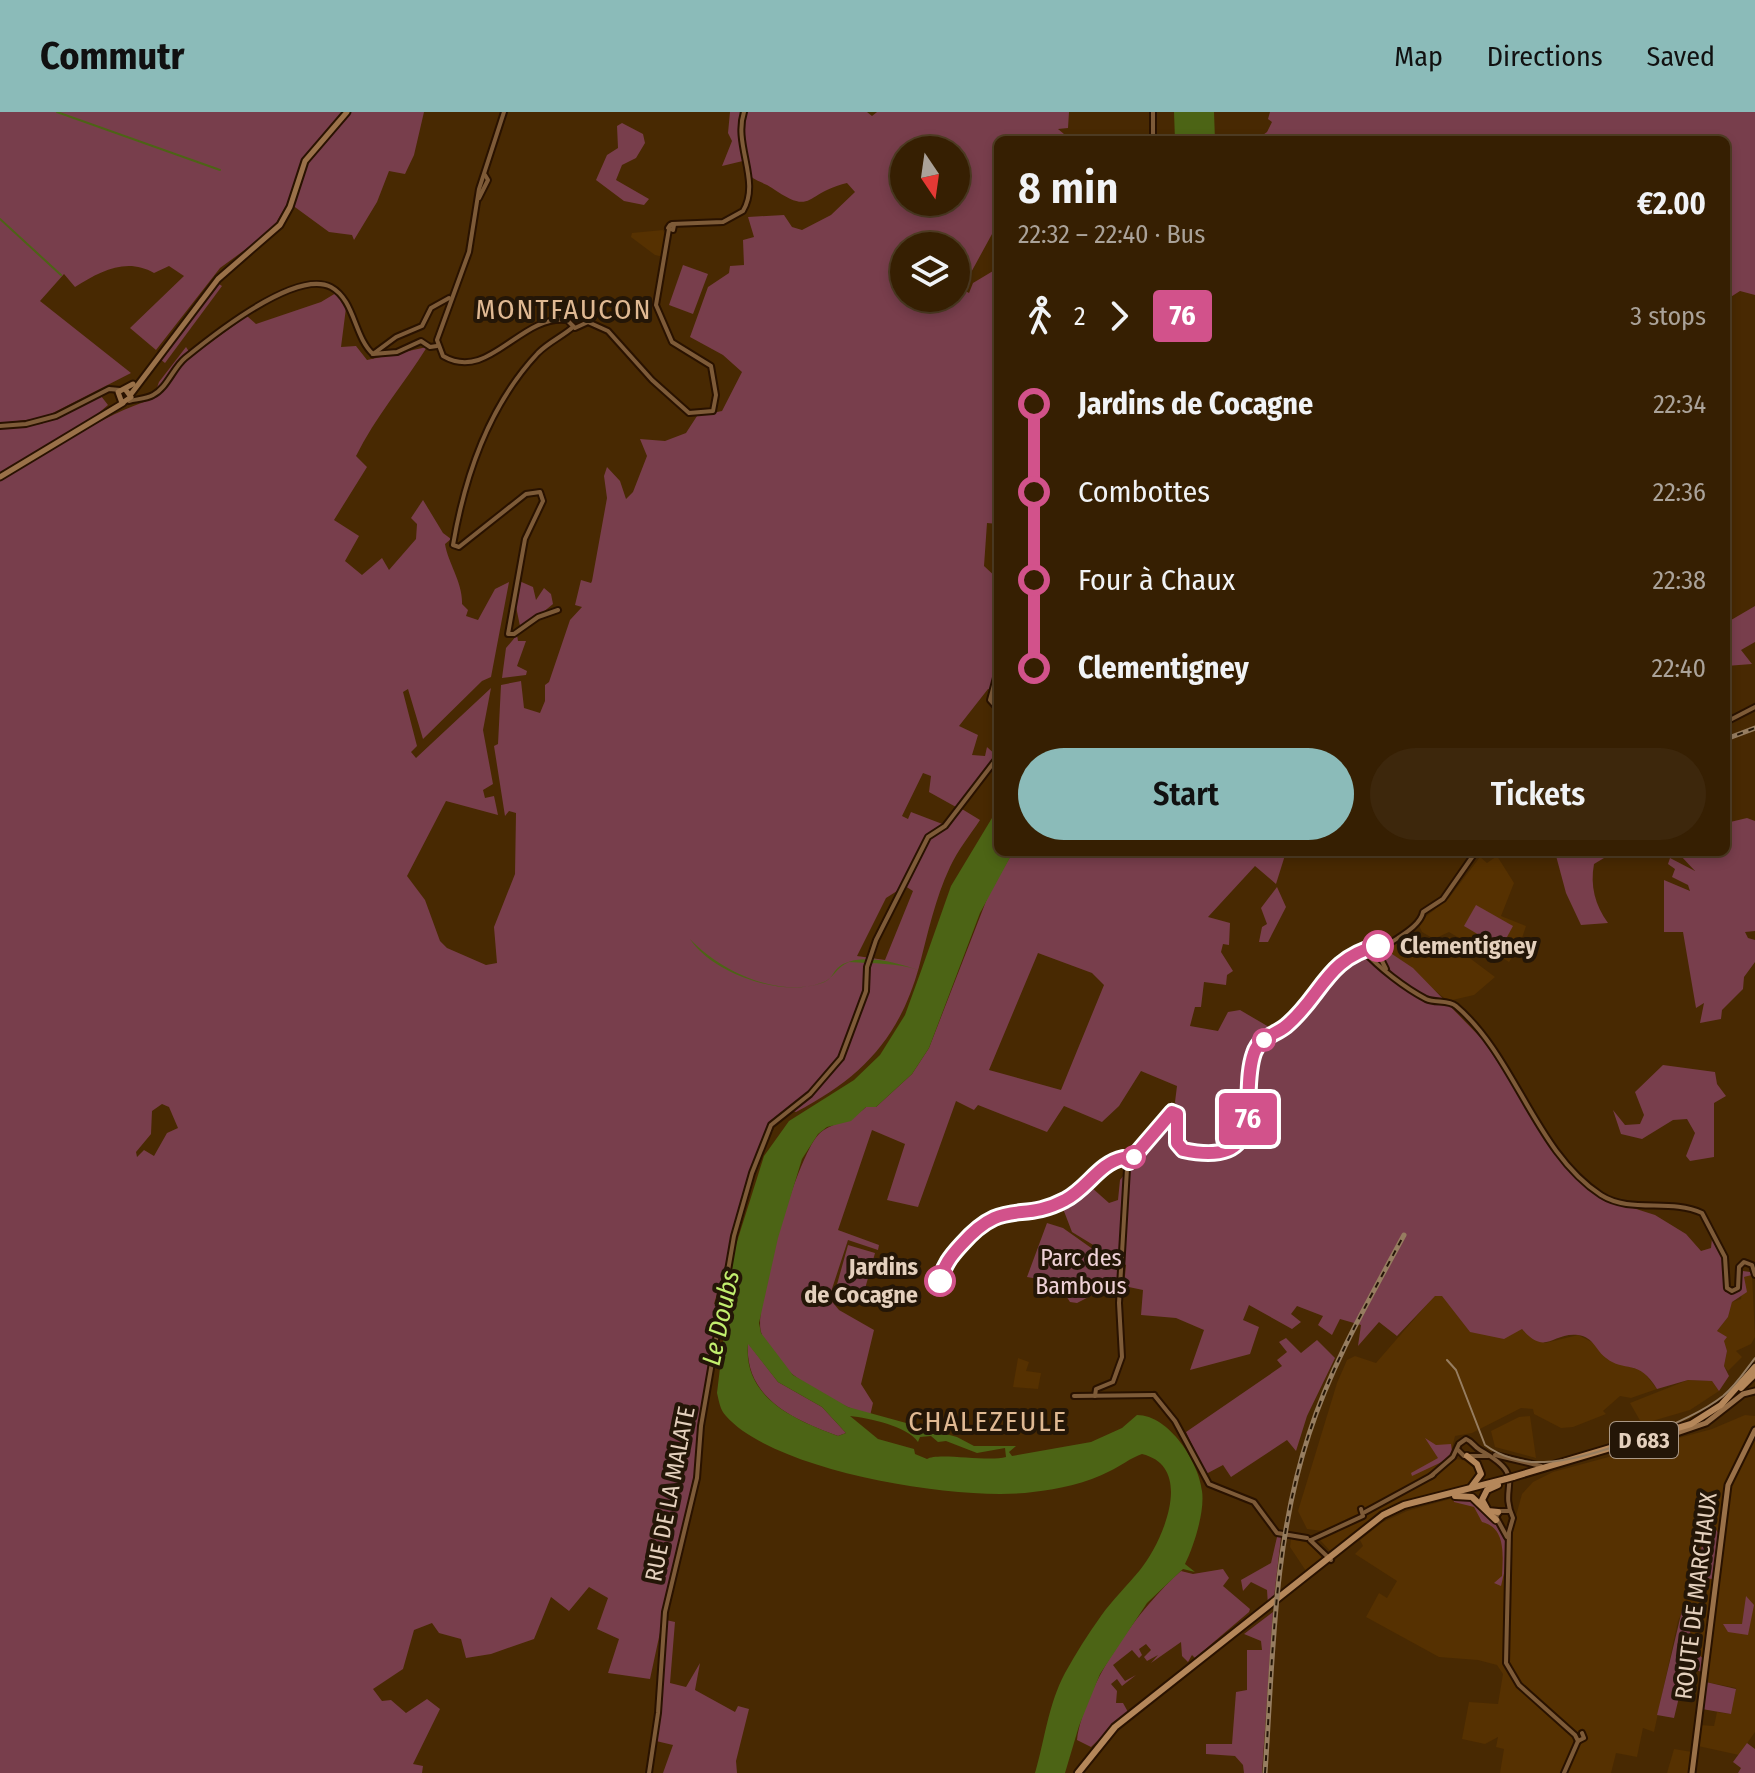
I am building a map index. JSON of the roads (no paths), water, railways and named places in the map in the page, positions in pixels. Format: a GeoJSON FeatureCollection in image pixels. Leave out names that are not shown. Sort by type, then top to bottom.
{"type":"FeatureCollection","features":[{"type":"Feature","properties":{"kind":"main road"},"geometry":{"type":"LineString","coordinates":[[0,477],[75,433],[124,396],[218,279],[280,225],[290,207],[305,161],[347,112]]}},
{"type":"Feature","properties":{"kind":"main road"},"geometry":{"type":"LineString","coordinates":[[1668,1436],[1699,1423],[1723,1407],[1755,1370]]}},
{"type":"Feature","properties":{"kind":"main road","name":"D 683"},"geometry":{"type":"LineString","coordinates":[[1079,1773],[1093,1750],[1134,1712],[1388,1512],[1458,1491],[1510,1480],[1681,1428],[1721,1405],[1755,1370]]}},
{"type":"Feature","properties":{"kind":"main road","name":"D 683"},"geometry":{"type":"LineString","coordinates":[[1079,1773],[1117,1730],[1329,1558],[1391,1514],[1668,1436],[1706,1423],[1743,1394],[1755,1391]]}},
{"type":"Feature","properties":{"kind":"main road","name":"ROUTE DE MARCHAUX"},"geometry":{"type":"LineString","coordinates":[[1692,1773],[1728,1485],[1755,1430]]}},
{"type":"Feature","properties":{"kind":"main road"},"geometry":{"type":"LineString","coordinates":[[1458,1491],[1480,1478],[1479,1467],[1468,1456]]}},
{"type":"Feature","properties":{"kind":"main road"},"geometry":{"type":"LineString","coordinates":[[1504,1511],[1486,1509],[1482,1497],[1490,1488],[1510,1480]]}},
{"type":"Feature","properties":{"kind":"main road"},"geometry":{"type":"LineString","coordinates":[[1444,1498],[1470,1496],[1496,1520]]}},
{"type":"Feature","properties":{"kind":"main road"},"geometry":{"type":"LineString","coordinates":[[1170,1688],[1182,1676]]}},
{"type":"Feature","properties":{"kind":"main road"},"geometry":{"type":"LineString","coordinates":[[1117,1730],[1134,1712]]}},
{"type":"Feature","properties":{"kind":"street"},"geometry":{"type":"LineString","coordinates":[[437,346],[450,298],[471,245],[475,207],[504,112]]}},
{"type":"Feature","properties":{"kind":"street"},"geometry":{"type":"LineString","coordinates":[[558,610],[538,617],[514,634],[508,634],[525,539],[543,501],[537,490],[459,547],[453,545],[461,497],[489,425],[536,356],[574,327],[588,322],[608,331],[652,380],[689,413],[714,409],[711,366],[672,342],[656,305],[672,228],[685,222],[723,222],[738,216],[747,204],[749,176],[740,138],[744,112]]}},
{"type":"Feature","properties":{"kind":"street"},"geometry":{"type":"LineString","coordinates":[[1153,112],[1153,136]]}},
{"type":"Feature","properties":{"kind":"street"},"geometry":{"type":"LineString","coordinates":[[0,426],[43,420],[112,388],[124,396],[139,399],[156,394],[185,358],[261,303],[305,285],[322,284],[338,292],[354,319],[360,339],[373,354]]}},
{"type":"Feature","properties":{"kind":"street"},"geometry":{"type":"LineString","coordinates":[[373,354],[396,337],[422,326],[436,305],[450,298]]}},
{"type":"Feature","properties":{"kind":"street"},"geometry":{"type":"LineString","coordinates":[[436,305],[447,309]]}},
{"type":"Feature","properties":{"kind":"street"},"geometry":{"type":"LineString","coordinates":[[437,346],[450,360],[476,362],[545,320],[567,320],[574,327]]}},
{"type":"Feature","properties":{"kind":"street"},"geometry":{"type":"LineString","coordinates":[[373,354],[397,352],[421,341],[430,347],[437,346]]}},
{"type":"Feature","properties":{"kind":"street"},"geometry":{"type":"LineString","coordinates":[[994,685],[990,700],[994,704]]}},
{"type":"Feature","properties":{"kind":"street"},"geometry":{"type":"LineString","coordinates":[[1730,720],[1755,707]]}},
{"type":"Feature","properties":{"kind":"street","name":"RUE DE LA MALATE"},"geometry":{"type":"LineString","coordinates":[[649,1773],[658,1713],[665,1612],[697,1478],[701,1426],[734,1236],[768,1132],[771,1125],[810,1094],[841,1058],[866,991],[868,961],[881,926],[928,837],[945,826],[994,762]]}},
{"type":"Feature","properties":{"kind":"street"},"geometry":{"type":"LineString","coordinates":[[1095,1396],[1096,1389],[1113,1382],[1122,1364],[1119,1303],[1127,1169],[1170,1113],[1177,1114],[1177,1143],[1183,1150],[1219,1151],[1237,1142],[1247,1126],[1252,1063],[1257,1046],[1288,1024],[1333,968],[1363,950],[1397,939],[1422,918],[1423,912],[1438,905],[1473,856]]}},
{"type":"Feature","properties":{"kind":"street"},"geometry":{"type":"LineString","coordinates":[[1382,945],[1381,959],[1386,970]]}},
{"type":"Feature","properties":{"kind":"street"},"geometry":{"type":"LineString","coordinates":[[1363,950],[1420,995],[1454,1005],[1494,1051],[1529,1109],[1575,1173],[1598,1193],[1616,1202],[1681,1205],[1702,1213],[1725,1257],[1727,1288],[1732,1291],[1738,1288],[1739,1267],[1744,1262],[1752,1265],[1755,1275]]}},
{"type":"Feature","properties":{"kind":"street"},"geometry":{"type":"LineString","coordinates":[[1074,1396],[1155,1397],[1163,1405],[1209,1484],[1254,1502],[1275,1532],[1297,1537],[1321,1534],[1358,1516],[1359,1510],[1365,1512],[1431,1476],[1455,1458],[1485,1455],[1501,1462]]}},
{"type":"Feature","properties":{"kind":"street"},"geometry":{"type":"LineString","coordinates":[[1431,1476],[1466,1439],[1501,1462],[1508,1475],[1510,1501],[1496,1520],[1509,1547]]}},
{"type":"Feature","properties":{"kind":"street"},"geometry":{"type":"LineString","coordinates":[[1468,1456],[1475,1446]]}},
{"type":"Feature","properties":{"kind":"street"},"geometry":{"type":"LineString","coordinates":[[1458,1450],[1468,1456]]}},
{"type":"Feature","properties":{"kind":"street"},"geometry":{"type":"LineString","coordinates":[[1487,1453],[1536,1466],[1567,1462]]}},
{"type":"Feature","properties":{"kind":"street"},"geometry":{"type":"LineString","coordinates":[[1504,1511],[1513,1518],[1510,1525],[1506,1663],[1517,1683],[1576,1738],[1564,1773]]}},
{"type":"Feature","properties":{"kind":"street"},"geometry":{"type":"LineString","coordinates":[[1502,1527],[1510,1525]]}},
{"type":"Feature","properties":{"kind":"street"},"geometry":{"type":"LineString","coordinates":[[1311,1537],[1329,1558]]}},
{"type":"Feature","properties":{"kind":"street"},"geometry":{"type":"LineString","coordinates":[[1311,1537],[1329,1558]]}},
{"type":"Feature","properties":{"kind":"waterway"},"geometry":{"type":"LineString","coordinates":[[57,112],[220,170]]}},
{"type":"Feature","properties":{"kind":"waterway"},"geometry":{"type":"LineString","coordinates":[[0,219],[61,275]]}},
{"type":"Feature","properties":{"kind":"tram line"},"geometry":{"type":"LineString","coordinates":[[1447,1360],[1456,1370],[1485,1445],[1513,1458],[1544,1462],[1611,1448],[1687,1418],[1723,1396],[1755,1358]]}},
{"type":"Feature","properties":{"kind":"railway"},"geometry":{"type":"LineString","coordinates":[[1730,737],[1755,728]]}},
{"type":"Feature","properties":{"kind":"railway"},"geometry":{"type":"LineString","coordinates":[[1265,1773],[1276,1602],[1297,1475],[1329,1382],[1404,1235]]}},
{"type":"Feature","properties":{"kind":"place","name":"Clementigney"},"geometry":{"type":"Point","coordinates":[1378,946]}},
{"type":"Feature","properties":{"kind":"place","name":"Jardins de Cocagne"},"geometry":{"type":"Point","coordinates":[940,1281]}},
{"type":"Feature","properties":{"kind":"district","name":"MONTFAUCON"},"geometry":{"type":"Point","coordinates":[564,309]}},
{"type":"Feature","properties":{"kind":"district","name":"CHALEZEULE"},"geometry":{"type":"Point","coordinates":[988,1421]}},
{"type":"Feature","properties":{"kind":"park label","name":"Parc des Bambous"},"geometry":{"type":"Point","coordinates":[1081,1272]}},
{"type":"Feature","properties":{"kind":"water label","name":"Le Doubs"},"geometry":{"type":"Point","coordinates":[721,1318]}}]}
